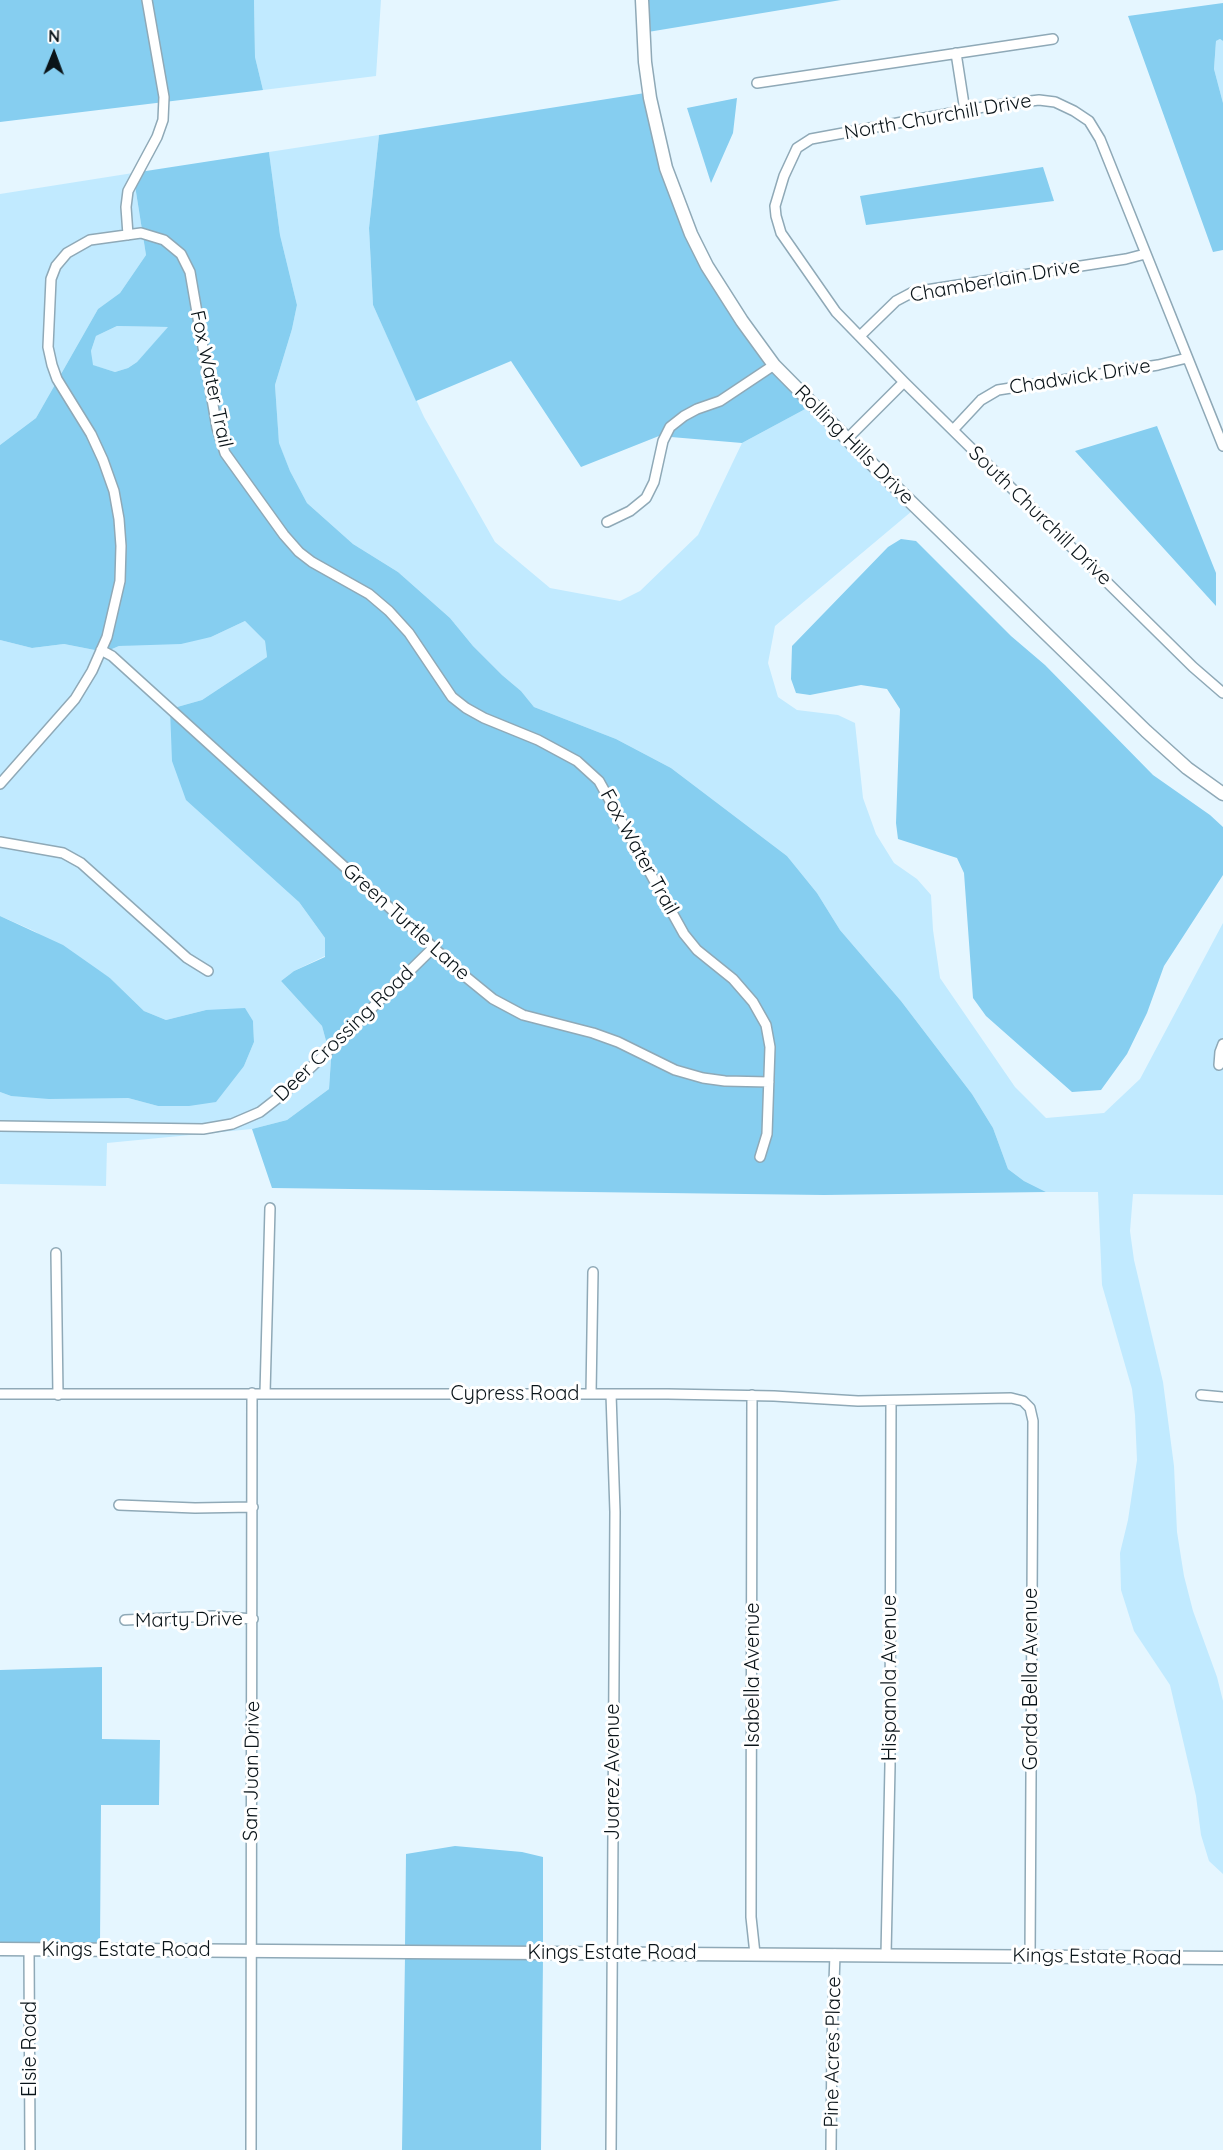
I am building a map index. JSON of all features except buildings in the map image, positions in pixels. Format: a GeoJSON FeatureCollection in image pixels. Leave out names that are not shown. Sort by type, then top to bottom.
{"type":"FeatureCollection","features":[{"type":"Feature","properties":{"kind":"street"},"geometry":{"type":"LineString","coordinates":[[128,235],[126,207],[128,191],[157,137],[163,120],[164,97],[147,0]]}},
{"type":"Feature","properties":{"kind":"street","name":"Rolling Hills Drive"},"geometry":{"type":"LineString","coordinates":[[642,0],[645,62],[650,98],[666,168],[677,202],[707,266],[725,297],[774,364],[847,439],[1146,731],[1187,768],[1223,794]]}},
{"type":"Feature","properties":{"kind":"street"},"geometry":{"type":"LineString","coordinates":[[757,83],[1053,39]]}},
{"type":"Feature","properties":{"kind":"street"},"geometry":{"type":"LineString","coordinates":[[956,53],[964,111]]}},
{"type":"Feature","properties":{"kind":"street","name":"North Churchill Drive"},"geometry":{"type":"LineString","coordinates":[[860,336],[836,312],[781,233],[775,206],[784,176],[797,148],[811,139],[964,111],[1039,100],[1055,102],[1089,121],[1100,139],[1223,446]]}},
{"type":"Feature","properties":{"kind":"street","name":"Fox Water Trail"},"geometry":{"type":"LineString","coordinates":[[0,784],[75,699],[92,671],[107,637],[120,581],[121,546],[114,491],[91,434],[57,379],[52,365],[48,347],[49,289],[56,266],[67,253],[77,246],[90,240],[141,233],[164,240],[181,254],[190,272],[217,428],[225,453],[284,535],[299,552],[312,562],[369,594],[389,611],[409,633],[453,697],[466,708],[577,760],[599,781],[684,934],[698,950],[733,979],[753,1002],[766,1025],[770,1047],[767,1134],[760,1157]]}},
{"type":"Feature","properties":{"kind":"street","name":"Chamberlain Drive"},"geometry":{"type":"LineString","coordinates":[[860,336],[896,301],[913,292],[1126,259],[1145,254]]}},
{"type":"Feature","properties":{"kind":"street","name":"South Churchill Drive"},"geometry":{"type":"LineString","coordinates":[[860,336],[1193,667],[1223,693]]}},
{"type":"Feature","properties":{"kind":"street","name":"Chadwick Drive"},"geometry":{"type":"LineString","coordinates":[[953,430],[981,400],[998,390],[1158,365],[1187,358]]}},
{"type":"Feature","properties":{"kind":"street"},"geometry":{"type":"LineString","coordinates":[[607,522],[630,511],[646,498],[654,482],[663,441],[670,427],[697,409],[720,401],[774,364]]}},
{"type":"Feature","properties":{"kind":"street"},"geometry":{"type":"LineString","coordinates":[[847,439],[904,382]]}},
{"type":"Feature","properties":{"kind":"street","name":"Green Turtle Lane"},"geometry":{"type":"LineString","coordinates":[[102,650],[128,670],[466,977],[494,999],[523,1015],[593,1033],[618,1042],[675,1070],[725,1081],[769,1082]]}},
{"type":"Feature","properties":{"kind":"street"},"geometry":{"type":"LineString","coordinates":[[0,842],[63,853],[81,863],[188,958],[208,971]]}},
{"type":"Feature","properties":{"kind":"street","name":"Deer Crossing Road"},"geometry":{"type":"LineString","coordinates":[[0,1126],[203,1129],[232,1124],[260,1112],[283,1094],[434,947]]}},
{"type":"Feature","properties":{"kind":"street"},"geometry":{"type":"LineString","coordinates":[[1219,1065],[1223,1044]]}},
{"type":"Feature","properties":{"kind":"street"},"geometry":{"type":"LineString","coordinates":[[265,1393],[270,1208]]}},
{"type":"Feature","properties":{"kind":"street"},"geometry":{"type":"LineString","coordinates":[[56,1253],[58,1395]]}},
{"type":"Feature","properties":{"kind":"street"},"geometry":{"type":"LineString","coordinates":[[591,1394],[593,1272]]}},
{"type":"Feature","properties":{"kind":"street","name":"San Juan Drive"},"geometry":{"type":"LineString","coordinates":[[250,2150],[252,1393]]}},
{"type":"Feature","properties":{"kind":"street","name":"Cypress Road"},"geometry":{"type":"LineString","coordinates":[[0,1394],[753,1395],[891,1401],[1011,1398],[1027,1405]]}},
{"type":"Feature","properties":{"kind":"street","name":"Juarez Avenue"},"geometry":{"type":"LineString","coordinates":[[611,1394],[615,1512],[611,2150]]}},
{"type":"Feature","properties":{"kind":"street","name":"Isabella Avenue"},"geometry":{"type":"LineString","coordinates":[[753,1395],[751,1917],[754,1954]]}},
{"type":"Feature","properties":{"kind":"street"},"geometry":{"type":"LineString","coordinates":[[1201,1395],[1223,1397]]}},
{"type":"Feature","properties":{"kind":"street","name":"Hispanola Avenue"},"geometry":{"type":"LineString","coordinates":[[886,1955],[890,1766],[891,1401]]}},
{"type":"Feature","properties":{"kind":"street","name":"Gorda Bella Avenue"},"geometry":{"type":"LineString","coordinates":[[1027,1405],[1033,1415],[1030,1956]]}},
{"type":"Feature","properties":{"kind":"street"},"geometry":{"type":"LineString","coordinates":[[119,1505],[195,1508],[253,1506]]}},
{"type":"Feature","properties":{"kind":"street","name":"Marty Drive"},"geometry":{"type":"LineString","coordinates":[[125,1620],[213,1616],[253,1619]]}},
{"type":"Feature","properties":{"kind":"street","name":"Kings Estate Road"},"geometry":{"type":"LineString","coordinates":[[0,1948],[1223,1958]]}},
{"type":"Feature","properties":{"kind":"street","name":"Elsie Road"},"geometry":{"type":"LineString","coordinates":[[29,1949],[30,2150]]}},
{"type":"Feature","properties":{"kind":"street","name":"Pine Acres Place"},"geometry":{"type":"LineString","coordinates":[[831,2150],[835,1954]]}},
{"type":"Feature","properties":{"kind":"shaded area"},"geometry":{"type":"Polygon","coordinates":[[[0,0],[254,0],[255,57],[263,90],[0,122],[0,0]]]}},
{"type":"Feature","properties":{"kind":"shaded area"},"geometry":{"type":"Polygon","coordinates":[[[254,0],[381,0],[376,76],[263,90],[255,57],[254,0]]]}},
{"type":"Feature","properties":{"kind":"shaded area"},"geometry":{"type":"Polygon","coordinates":[[[647,0],[841,0],[648,32],[647,0]]]}},
{"type":"Feature","properties":{"kind":"shaded area"},"geometry":{"type":"Polygon","coordinates":[[[1223,3],[1223,41],[1220,39],[1216,41],[1214,69],[1223,103],[1223,250],[1213,252],[1128,16],[1223,3]]]}},
{"type":"Feature","properties":{"kind":"shaded area"},"geometry":{"type":"Polygon","coordinates":[[[1220,39],[1223,41],[1223,103],[1214,69],[1216,41],[1220,39]]]}},
{"type":"Feature","properties":{"kind":"shaded area"},"geometry":{"type":"Polygon","coordinates":[[[645,93],[662,170],[673,204],[703,269],[738,324],[809,407],[742,443],[659,436],[581,467],[511,361],[416,401],[373,305],[369,228],[379,135],[645,93]]]}},
{"type":"Feature","properties":{"kind":"shaded area"},"geometry":{"type":"Polygon","coordinates":[[[737,98],[733,133],[711,183],[687,108],[737,98]]]}},
{"type":"Feature","properties":{"kind":"shaded area"},"geometry":{"type":"Polygon","coordinates":[[[379,135],[369,228],[373,305],[424,417],[495,542],[550,588],[620,601],[640,591],[698,535],[742,443],[809,407],[912,511],[775,626],[768,663],[778,697],[797,710],[838,715],[855,723],[863,798],[876,834],[894,863],[917,879],[931,895],[940,978],[1015,1087],[1046,1118],[1104,1113],[1140,1079],[1223,923],[1223,1195],[1133,1194],[1130,1231],[1134,1260],[1163,1382],[1174,1466],[1177,1532],[1184,1576],[1193,1611],[1217,1677],[1223,1701],[1223,1874],[1209,1861],[1201,1835],[1196,1796],[1170,1685],[1134,1631],[1121,1590],[1120,1553],[1128,1520],[1137,1460],[1135,1415],[1132,1389],[1102,1285],[1098,1192],[1046,1192],[1024,1181],[1008,1169],[993,1128],[972,1094],[901,1001],[840,930],[817,893],[787,856],[671,768],[616,739],[534,707],[521,691],[473,646],[450,618],[398,572],[353,544],[307,503],[290,471],[279,444],[275,385],[297,305],[280,235],[269,152],[379,135]]]}},
{"type":"Feature","properties":{"kind":"shaded area"},"geometry":{"type":"Polygon","coordinates":[[[269,152],[280,235],[297,305],[275,385],[279,443],[290,471],[307,503],[353,544],[398,572],[450,618],[473,646],[521,691],[534,707],[616,739],[671,768],[787,856],[817,893],[840,930],[901,1001],[972,1094],[993,1128],[1008,1169],[1024,1181],[1046,1192],[824,1195],[272,1188],[252,1129],[287,1120],[329,1089],[331,1059],[322,1026],[281,981],[294,971],[325,957],[325,938],[299,902],[186,800],[172,761],[170,709],[202,700],[267,657],[265,641],[245,621],[211,637],[181,644],[119,646],[105,652],[64,644],[32,648],[0,640],[0,445],[36,418],[98,309],[120,293],[146,255],[133,173],[269,152]],[[117,326],[96,336],[91,351],[93,365],[115,372],[128,368],[137,362],[168,327],[117,326]]]}},
{"type":"Feature","properties":{"kind":"shaded area"},"geometry":{"type":"Polygon","coordinates":[[[1043,167],[1054,201],[866,225],[860,196],[1043,167]]]}},
{"type":"Feature","properties":{"kind":"shaded area"},"geometry":{"type":"Polygon","coordinates":[[[133,173],[146,255],[120,293],[98,309],[36,418],[0,445],[0,194],[133,173]]]}},
{"type":"Feature","properties":{"kind":"shaded area"},"geometry":{"type":"Polygon","coordinates":[[[117,326],[169,327],[137,362],[128,368],[115,372],[92,365],[91,351],[96,336],[117,326]]]}},
{"type":"Feature","properties":{"kind":"shaded area"},"geometry":{"type":"Polygon","coordinates":[[[1157,426],[1216,573],[1216,606],[1075,451],[1157,426]]]}},
{"type":"Feature","properties":{"kind":"shaded area"},"geometry":{"type":"Polygon","coordinates":[[[901,539],[916,541],[1011,636],[1045,665],[1153,775],[1210,815],[1223,827],[1223,875],[1164,966],[1147,1013],[1127,1054],[1101,1090],[1072,1092],[986,1016],[973,998],[964,873],[957,858],[898,839],[896,823],[900,709],[887,689],[861,685],[810,695],[796,693],[791,679],[792,646],[888,547],[901,539]]]}},
{"type":"Feature","properties":{"kind":"shaded area"},"geometry":{"type":"Polygon","coordinates":[[[245,621],[265,641],[267,657],[202,700],[170,709],[325,938],[325,956],[294,971],[281,981],[322,1026],[331,1059],[329,1089],[287,1120],[252,1129],[107,1143],[106,1186],[0,1184],[0,1092],[11,1096],[128,1098],[158,1106],[244,1066],[254,1042],[253,1021],[206,1010],[166,1020],[144,1011],[110,978],[34,931],[0,916],[0,640],[32,648],[64,644],[105,652],[119,646],[211,637],[245,621]]]}},
{"type":"Feature","properties":{"kind":"shaded area"},"geometry":{"type":"Polygon","coordinates":[[[0,916],[63,945],[110,978],[144,1011],[166,1020],[206,1010],[245,1008],[253,1021],[254,1042],[244,1066],[216,1102],[189,1106],[158,1106],[128,1098],[49,1099],[11,1096],[0,1092],[0,916]]]}},
{"type":"Feature","properties":{"kind":"shaded area"},"geometry":{"type":"Polygon","coordinates":[[[102,1667],[102,1739],[160,1740],[159,1805],[101,1805],[100,1944],[0,1943],[0,1670],[102,1667]]]}},
{"type":"Feature","properties":{"kind":"shaded area"},"geometry":{"type":"Polygon","coordinates":[[[455,1846],[522,1852],[543,1857],[543,1947],[405,1946],[406,1854],[455,1846]]]}},
{"type":"Feature","properties":{"kind":"shaded area"},"geometry":{"type":"Polygon","coordinates":[[[405,1957],[543,1958],[541,2150],[402,2150],[405,1957]]]}}]}
